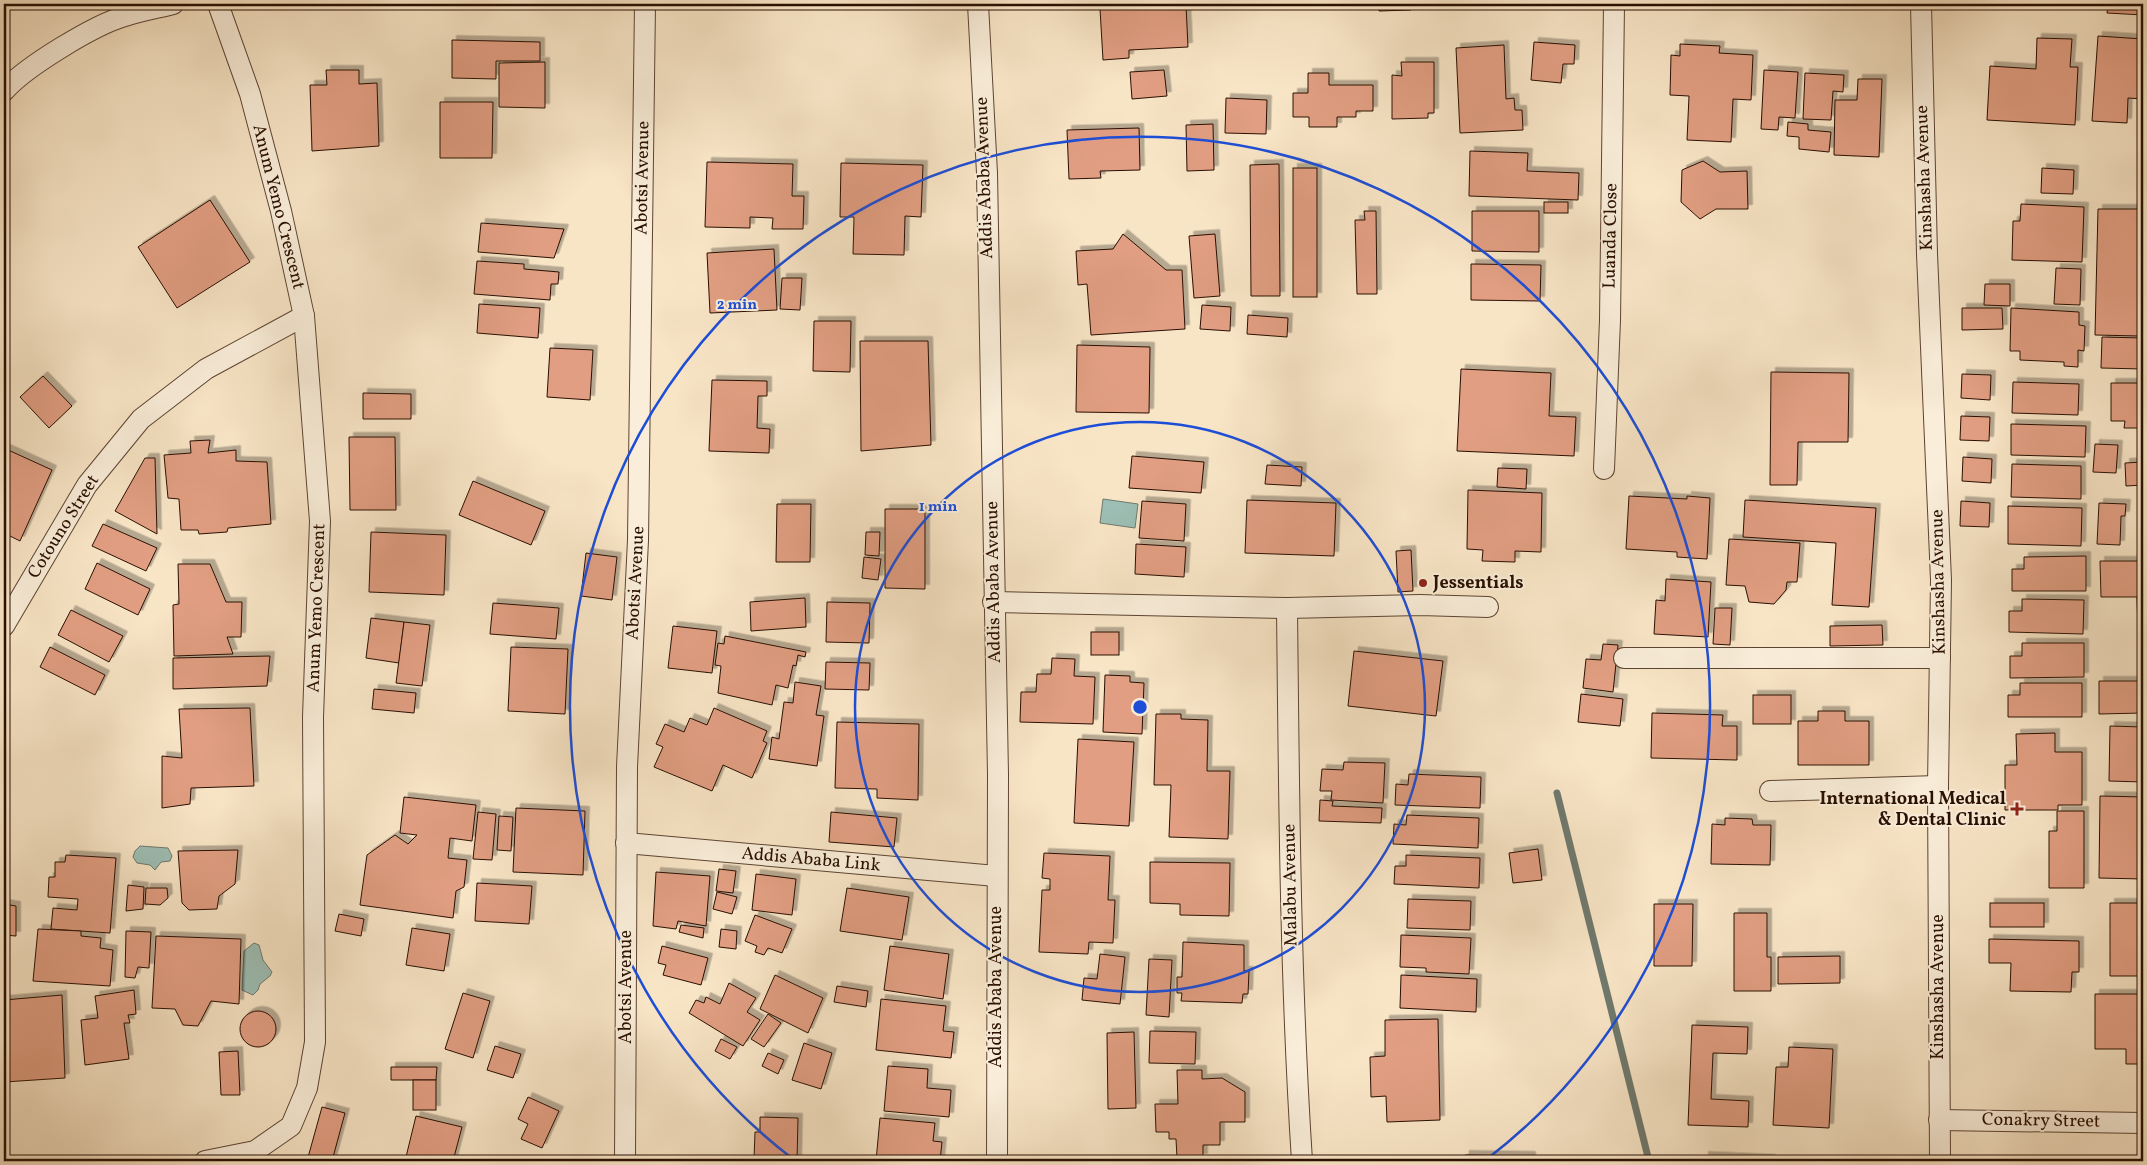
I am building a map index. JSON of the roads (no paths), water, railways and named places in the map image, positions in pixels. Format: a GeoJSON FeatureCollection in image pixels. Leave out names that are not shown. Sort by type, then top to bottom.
{"type":"FeatureCollection","features":[{"type":"Feature","properties":{"kind":"street"},"geometry":{"type":"LineString","coordinates":[[7,79],[66,45],[123,16],[173,4]]}},
{"type":"Feature","properties":{"kind":"street","name":"Anum Yemo Crescent"},"geometry":{"type":"LineString","coordinates":[[205,1161],[254,1151],[291,1126],[307,1088],[315,1042],[313,717],[320,521],[304,316],[281,212],[252,103],[218,4]]}},
{"type":"Feature","properties":{"kind":"street","name":"Abotsi Avenue"},"geometry":{"type":"LineString","coordinates":[[625,1161],[626,767],[638,540],[645,4]]}},
{"type":"Feature","properties":{"kind":"street","name":"Addis Ababa Avenue"},"geometry":{"type":"LineString","coordinates":[[978,4],[987,173],[993,602],[998,775],[996,876],[997,1161]]}},
{"type":"Feature","properties":{"kind":"street","name":"Luanda Close"},"geometry":{"type":"LineString","coordinates":[[1604,469],[1610,320],[1614,4]]}},
{"type":"Feature","properties":{"kind":"street","name":"Kinshasha Avenue"},"geometry":{"type":"LineString","coordinates":[[1921,4],[1927,254],[1941,580],[1938,786],[1940,1161]]}},
{"type":"Feature","properties":{"kind":"street","name":"Cotouno Street"},"geometry":{"type":"LineString","coordinates":[[4,626],[87,485],[141,419],[206,369],[304,316]]}},
{"type":"Feature","properties":{"kind":"street"},"geometry":{"type":"LineString","coordinates":[[993,602],[1287,608],[1420,605],[1488,607]]}},
{"type":"Feature","properties":{"kind":"street","name":"Malabu Avenue"},"geometry":{"type":"LineString","coordinates":[[1287,608],[1290,854],[1296,1058],[1302,1161]]}},
{"type":"Feature","properties":{"kind":"street"},"geometry":{"type":"LineString","coordinates":[[1624,658],[1940,658]]}},
{"type":"Feature","properties":{"kind":"street"},"geometry":{"type":"LineString","coordinates":[[1770,791],[1938,786]]}},
{"type":"Feature","properties":{"kind":"street","name":"Addis Ababa Link"},"geometry":{"type":"LineString","coordinates":[[626,843],[996,876]]}},
{"type":"Feature","properties":{"kind":"street","name":"Conakry Street"},"geometry":{"type":"LineString","coordinates":[[1939,1120],[2143,1123]]}},
{"type":"Feature","properties":{"kind":"water"},"geometry":{"type":"Polygon","coordinates":[[[1103,499],[1138,504],[1135,528],[1100,523],[1103,499]]]}},
{"type":"Feature","properties":{"kind":"water"},"geometry":{"type":"Polygon","coordinates":[[[140,846],[168,848],[172,856],[170,861],[161,862],[155,870],[150,865],[137,863],[133,857],[135,851],[140,846]]]}},
{"type":"Feature","properties":{"kind":"water"},"geometry":{"type":"Polygon","coordinates":[[[254,943],[259,945],[263,960],[272,972],[260,984],[258,990],[253,995],[242,990],[244,951],[254,943]]]}},
{"type":"Feature","properties":{"kind":"waterway"},"geometry":{"type":"LineString","coordinates":[[1557,793],[1649,1161]]}},
{"type":"Feature","properties":{"kind":"place","name":"Jessentials"},"geometry":{"type":"Point","coordinates":[1423,583]}},
{"type":"Feature","properties":{"kind":"place","name":"International Medical & Dental Clinic"},"geometry":{"type":"Point","coordinates":[2017,809]}}]}
